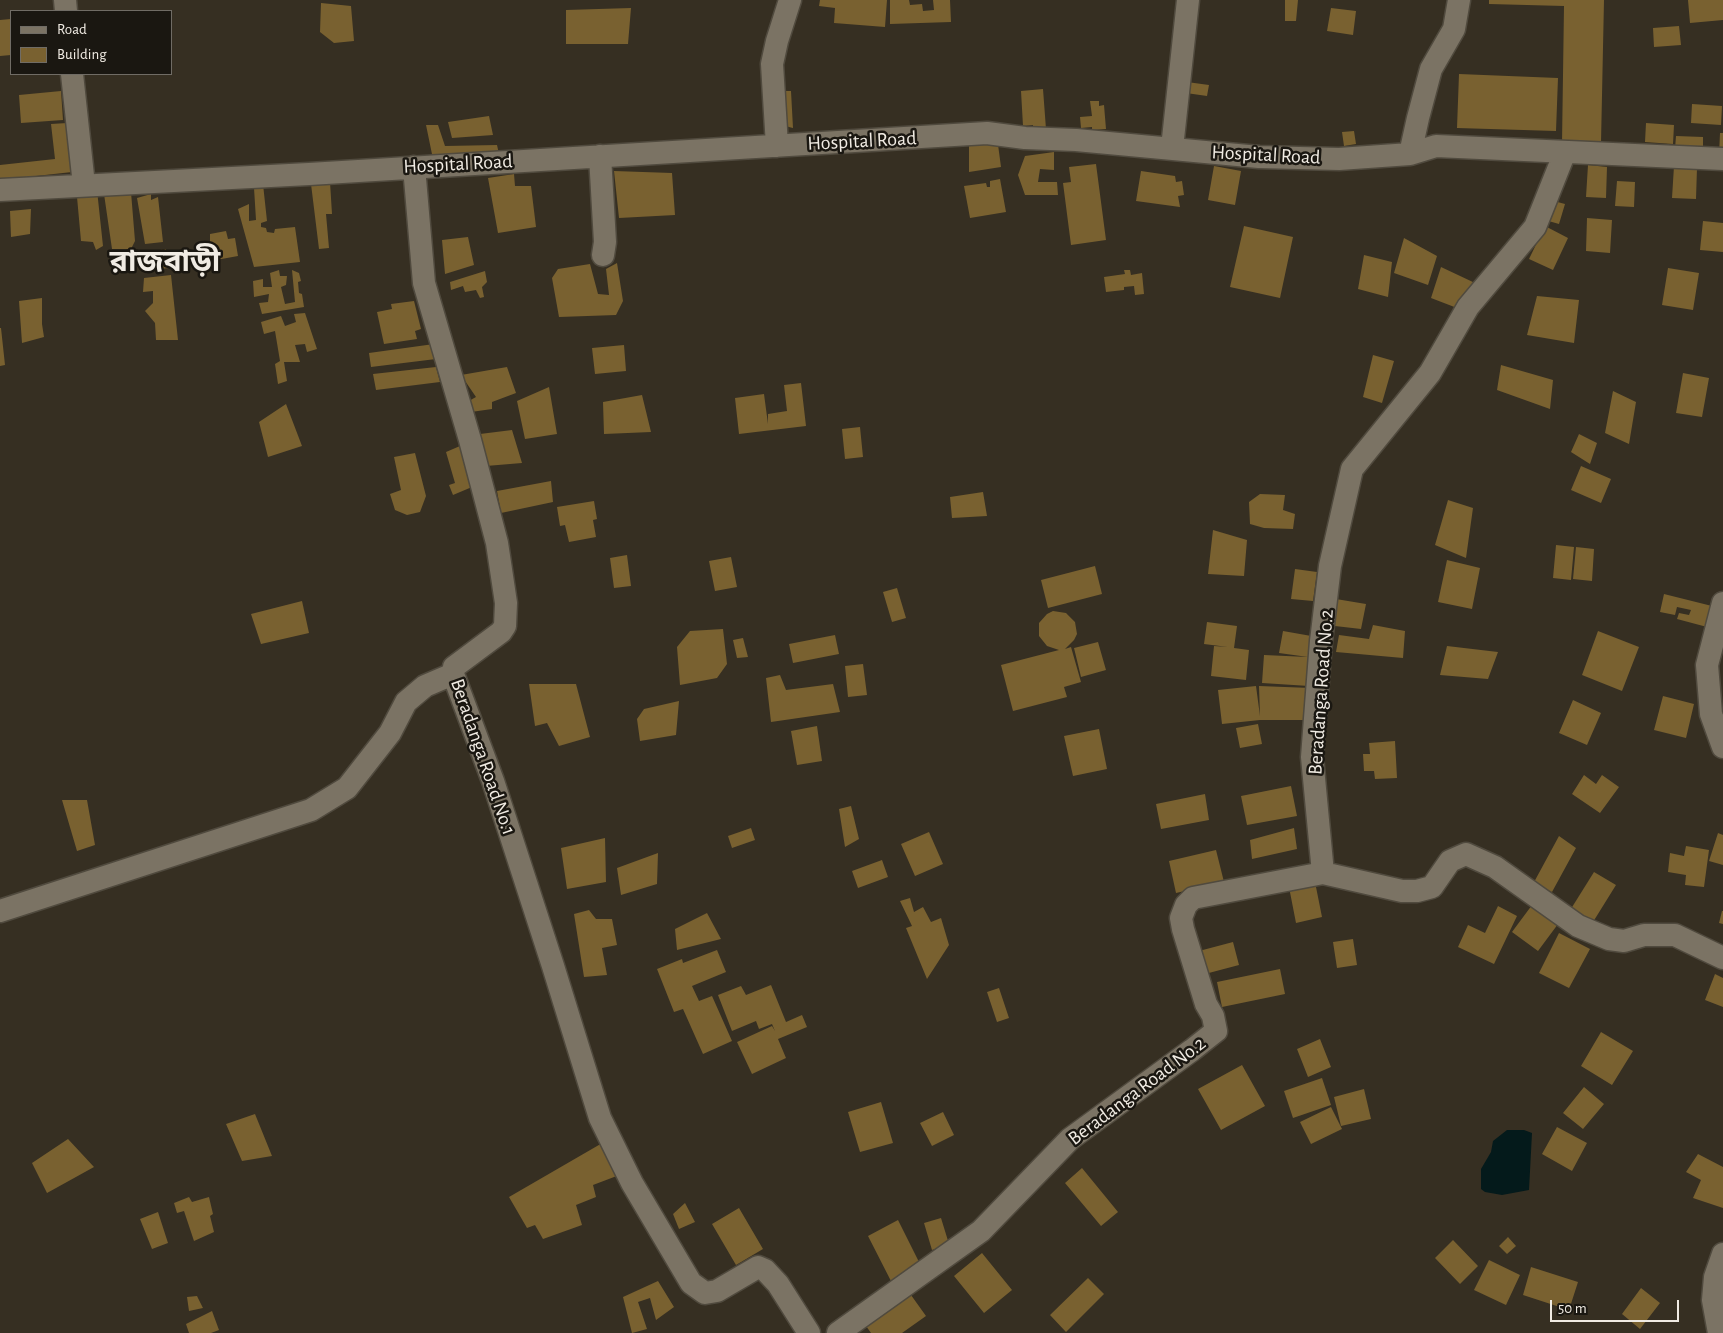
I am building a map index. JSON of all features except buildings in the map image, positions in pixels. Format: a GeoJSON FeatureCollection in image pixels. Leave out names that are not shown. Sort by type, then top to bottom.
{"type":"FeatureCollection","features":[{"type":"Feature","properties":{"kind":"street"},"geometry":{"type":"LineString","coordinates":[[777,146],[772,64],[790,0]]}},
{"type":"Feature","properties":{"kind":"street"},"geometry":{"type":"LineString","coordinates":[[1172,148],[1188,0]]}},
{"type":"Feature","properties":{"kind":"street"},"geometry":{"type":"LineString","coordinates":[[1410,154],[1431,69],[1454,29],[1459,0]]}},
{"type":"Feature","properties":{"kind":"street"},"geometry":{"type":"LineString","coordinates":[[72,75],[84,184]]}},
{"type":"Feature","properties":{"kind":"street","name":"Hospital Road"},"geometry":{"type":"LineString","coordinates":[[0,190],[84,184],[309,174],[987,134],[1172,148],[1259,157],[1339,159],[1410,154],[1436,146],[1723,159]]}},
{"type":"Feature","properties":{"kind":"street","name":"Beradanga Road No.2"},"geometry":{"type":"LineString","coordinates":[[838,1333],[982,1231],[1070,1139],[1216,1031],[1213,1016],[1206,1004],[1183,929],[1182,918],[1186,905],[1193,898],[1322,874],[1312,757],[1321,641],[1330,566],[1352,469],[1430,373],[1468,307],[1535,227],[1565,152]]}},
{"type":"Feature","properties":{"kind":"street"},"geometry":{"type":"LineString","coordinates":[[600,156],[605,242],[603,255]]}},
{"type":"Feature","properties":{"kind":"street","name":"Beradanga Road No.1"},"geometry":{"type":"LineString","coordinates":[[414,167],[424,283],[470,440],[497,543],[506,603],[505,626],[501,632],[454,667],[453,674],[493,781],[600,1118],[632,1183],[691,1283],[705,1293],[717,1291],[758,1267],[764,1270],[778,1284],[809,1333]]}},
{"type":"Feature","properties":{"kind":"street"},"geometry":{"type":"LineString","coordinates":[[1723,603],[1707,665],[1711,714],[1723,747]]}},
{"type":"Feature","properties":{"kind":"street"},"geometry":{"type":"LineString","coordinates":[[0,911],[311,810],[347,788],[390,733],[406,702],[425,686],[453,674]]}},
{"type":"Feature","properties":{"kind":"street"},"geometry":{"type":"LineString","coordinates":[[1322,874],[1402,891],[1417,891],[1432,887],[1450,861],[1466,854],[1495,867],[1578,926],[1609,939],[1624,941],[1644,935],[1675,934],[1723,958]]}},
{"type":"Feature","properties":{"kind":"street"},"geometry":{"type":"LineString","coordinates":[[1719,1333],[1713,1300],[1716,1277],[1723,1254]]}},
{"type":"Feature","properties":{"kind":"water"},"geometry":{"type":"Polygon","coordinates":[[[1507,1130],[1524,1130],[1532,1133],[1529,1190],[1502,1195],[1485,1192],[1481,1189],[1481,1169],[1491,1152],[1493,1141],[1507,1130]]]}},
{"type":"Feature","properties":{"kind":"district","name":"রাজবাড়ী"},"geometry":{"type":"Point","coordinates":[165,262]}}]}
